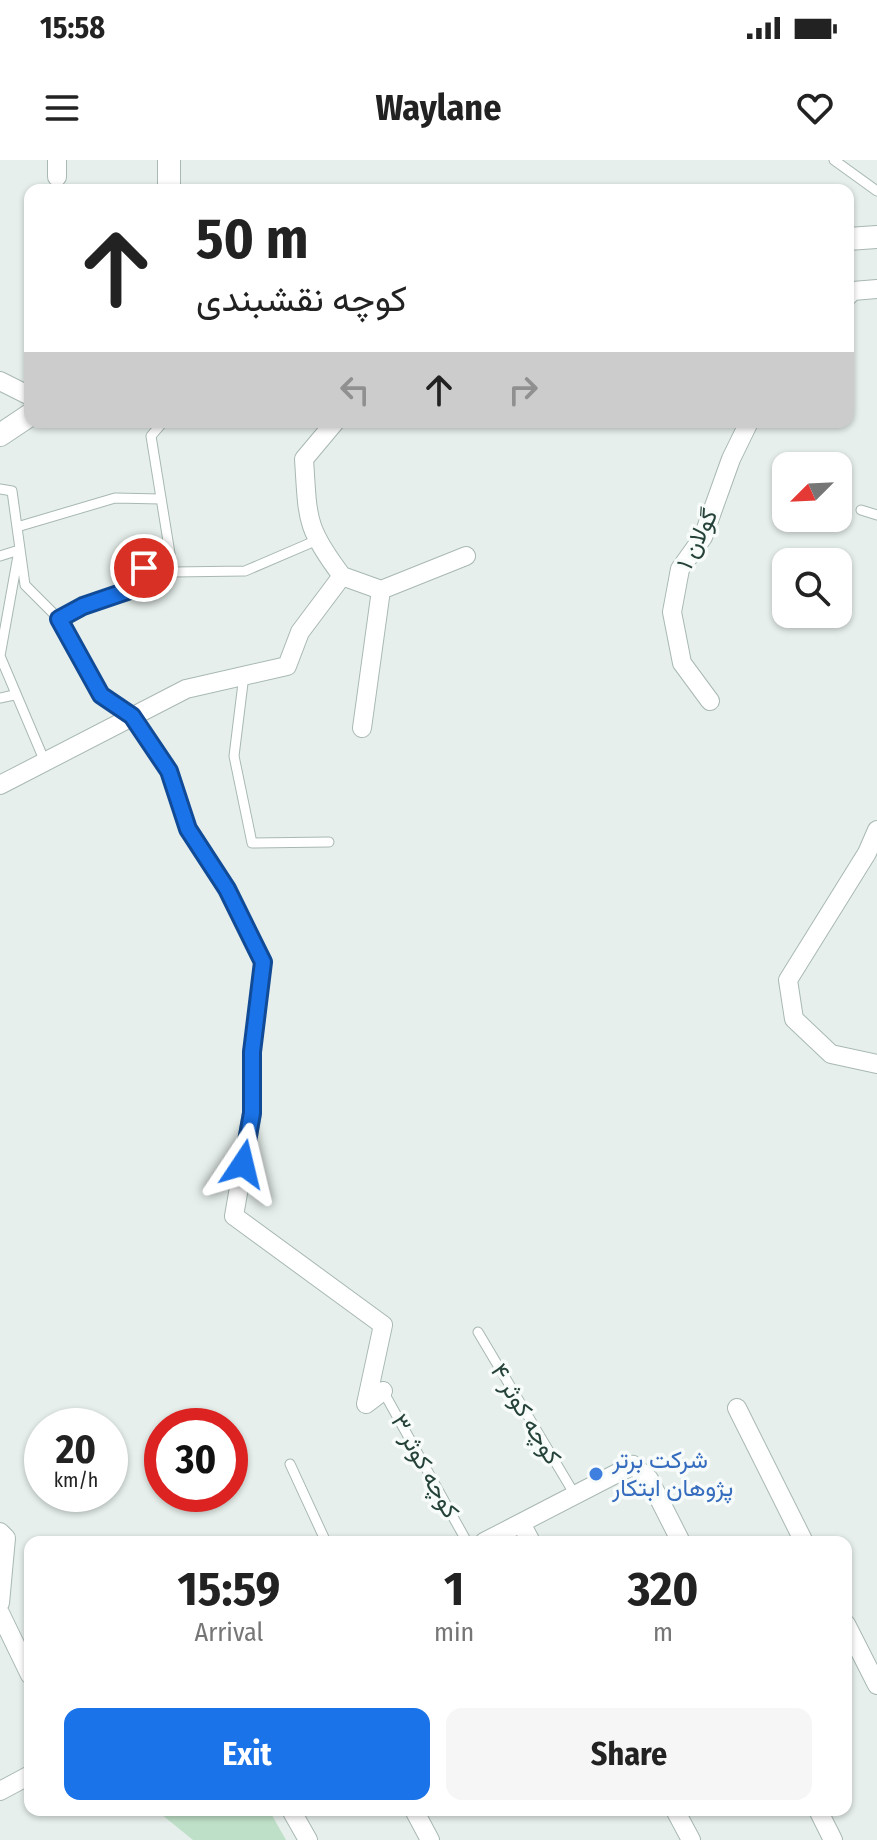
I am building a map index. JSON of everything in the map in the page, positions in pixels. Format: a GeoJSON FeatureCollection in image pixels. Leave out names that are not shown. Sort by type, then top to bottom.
{"type":"FeatureCollection","features":[{"type":"Feature","properties":{"kind":"street"},"geometry":{"type":"LineString","coordinates":[[169,160],[169,184]]}},
{"type":"Feature","properties":{"kind":"street"},"geometry":{"type":"LineString","coordinates":[[854,239],[877,237]]}},
{"type":"Feature","properties":{"kind":"street"},"geometry":{"type":"LineString","coordinates":[[854,291],[877,289]]}},
{"type":"Feature","properties":{"kind":"street"},"geometry":{"type":"LineString","coordinates":[[0,381],[24,393]]}},
{"type":"Feature","properties":{"kind":"street"},"geometry":{"type":"LineString","coordinates":[[0,435],[24,419]]}},
{"type":"Feature","properties":{"kind":"street"},"geometry":{"type":"LineString","coordinates":[[330,428],[304,459],[308,520],[315,541],[342,576],[381,590],[466,556]]}},
{"type":"Feature","properties":{"kind":"street","name":"گولان ۱"},"geometry":{"type":"LineString","coordinates":[[710,701],[682,663],[672,612],[680,569],[703,537],[731,459],[746,428]]}},
{"type":"Feature","properties":{"kind":"street"},"geometry":{"type":"LineString","coordinates":[[0,785],[186,689],[287,666],[300,632],[342,576]]}},
{"type":"Feature","properties":{"kind":"street"},"geometry":{"type":"LineString","coordinates":[[362,728],[381,590]]}},
{"type":"Feature","properties":{"kind":"street"},"geometry":{"type":"LineString","coordinates":[[877,830],[872,858],[788,980],[794,1019],[831,1054],[877,1064]]}},
{"type":"Feature","properties":{"kind":"street"},"geometry":{"type":"LineString","coordinates":[[252,1052],[252,1113],[234,1216],[383,1325],[366,1404],[383,1391]]}},
{"type":"Feature","properties":{"kind":"street"},"geometry":{"type":"LineString","coordinates":[[737,1408],[801,1536]]}},
{"type":"Feature","properties":{"kind":"street"},"geometry":{"type":"LineString","coordinates":[[496,1536],[633,1465],[649,1479],[678,1536]]}},
{"type":"Feature","properties":{"kind":"street"},"geometry":{"type":"LineString","coordinates":[[521,1523],[528,1536]]}},
{"type":"Feature","properties":{"kind":"street"},"geometry":{"type":"LineString","coordinates":[[0,1603],[3,1535]]}},
{"type":"Feature","properties":{"kind":"street"},"geometry":{"type":"LineString","coordinates":[[0,1613],[24,1663]]}},
{"type":"Feature","properties":{"kind":"street"},"geometry":{"type":"LineString","coordinates":[[852,1636],[877,1685]]}},
{"type":"Feature","properties":{"kind":"street"},"geometry":{"type":"LineString","coordinates":[[0,1791],[24,1778]]}},
{"type":"Feature","properties":{"kind":"street"},"geometry":{"type":"LineString","coordinates":[[294,1816],[308,1840]]}},
{"type":"Feature","properties":{"kind":"street"},"geometry":{"type":"LineString","coordinates":[[417,1816],[430,1840]]}},
{"type":"Feature","properties":{"kind":"street"},"geometry":{"type":"LineString","coordinates":[[678,1816],[691,1840]]}},
{"type":"Feature","properties":{"kind":"street"},"geometry":{"type":"LineString","coordinates":[[821,1816],[833,1840]]}},
{"type":"Feature","properties":{"kind":"lane"},"geometry":{"type":"LineString","coordinates":[[834,160],[877,191]]}},
{"type":"Feature","properties":{"kind":"lane"},"geometry":{"type":"LineString","coordinates":[[158,428],[151,436],[173,572],[245,571],[315,541]]}},
{"type":"Feature","properties":{"kind":"lane"},"geometry":{"type":"LineString","coordinates":[[0,489],[12,491],[25,585],[59,619],[101,695],[132,716],[169,771],[188,829],[227,889],[263,962],[252,1052]]}},
{"type":"Feature","properties":{"kind":"lane"},"geometry":{"type":"LineString","coordinates":[[17,527],[115,498],[161,499]]}},
{"type":"Feature","properties":{"kind":"lane"},"geometry":{"type":"LineString","coordinates":[[861,510],[877,515]]}},
{"type":"Feature","properties":{"kind":"lane"},"geometry":{"type":"LineString","coordinates":[[0,556],[19,550]]}},
{"type":"Feature","properties":{"kind":"lane"},"geometry":{"type":"LineString","coordinates":[[19,550],[0,656],[45,762]]}},
{"type":"Feature","properties":{"kind":"lane"},"geometry":{"type":"LineString","coordinates":[[59,619],[83,606],[133,589],[148,556],[171,560]]}},
{"type":"Feature","properties":{"kind":"lane"},"geometry":{"type":"LineString","coordinates":[[244,675],[234,756],[252,843],[329,842]]}},
{"type":"Feature","properties":{"kind":"lane"},"geometry":{"type":"LineString","coordinates":[[0,698],[14,695]]}},
{"type":"Feature","properties":{"kind":"lane","name":"کوچه کوثر ۴"},"geometry":{"type":"LineString","coordinates":[[478,1332],[575,1495]]}},
{"type":"Feature","properties":{"kind":"lane","name":"کوچه کوثر ۳"},"geometry":{"type":"LineString","coordinates":[[383,1391],[464,1536]]}},
{"type":"Feature","properties":{"kind":"lane"},"geometry":{"type":"LineString","coordinates":[[290,1464],[323,1536]]}},
{"type":"Feature","properties":{"kind":"green space"},"geometry":{"type":"Polygon","coordinates":[[[163,1816],[272,1816],[286,1840],[193,1840],[163,1816]]]}},
{"type":"Feature","properties":{"kind":"place","name":"شرکت برتر پژوهان ابتکار"},"geometry":{"type":"Point","coordinates":[596,1474]}},
{"type":"Feature","properties":{"kind":"route"},"geometry":{"type":"LineString","coordinates":[[144,568],[133,589],[83,606],[59,619],[101,695],[132,716],[169,771],[188,829],[227,889],[263,962],[252,1052],[252,1113],[243,1164]]}}]}
